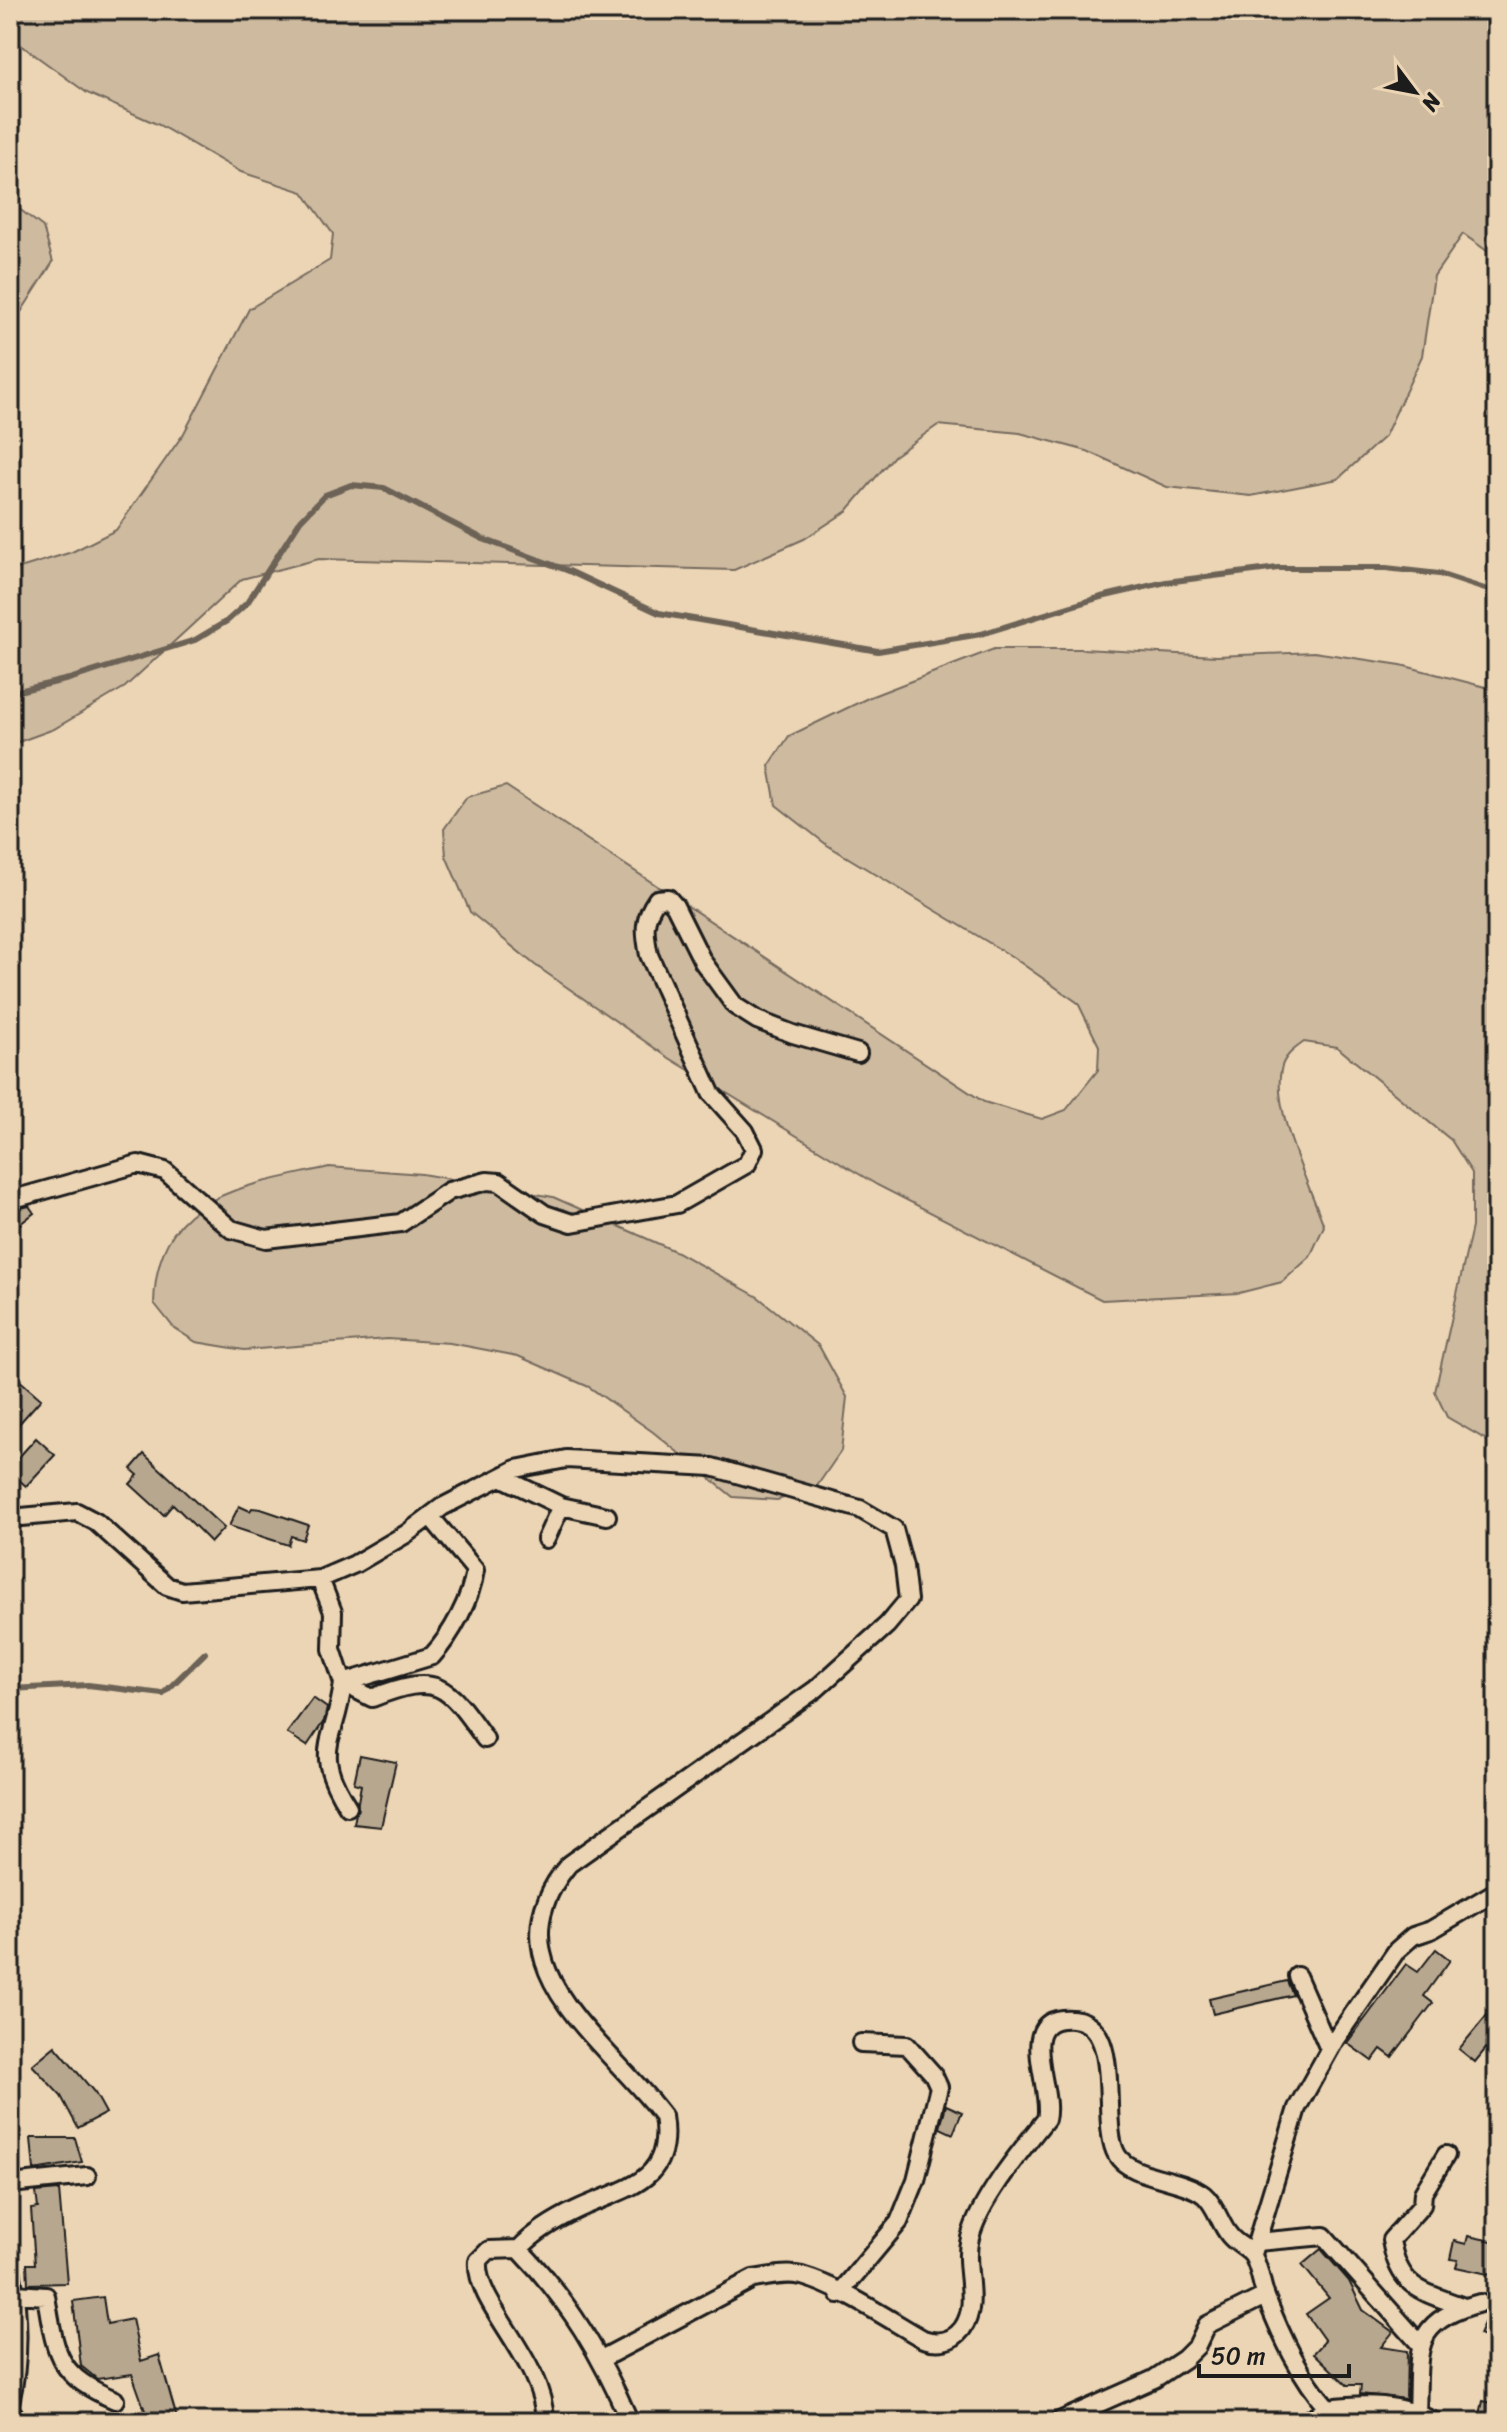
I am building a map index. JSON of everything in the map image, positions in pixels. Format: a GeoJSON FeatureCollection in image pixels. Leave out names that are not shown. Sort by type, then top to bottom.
{"type":"FeatureCollection","features":[{"type":"Feature","properties":{"kind":"street"},"geometry":{"type":"LineString","coordinates":[[10,1200],[138,1164],[165,1171],[231,1229],[266,1239],[401,1223],[449,1191],[487,1181],[499,1182],[545,1214],[572,1223],[677,1204],[747,1164],[754,1149],[745,1131],[711,1093],[649,955],[643,931],[647,913],[657,899],[668,898],[675,906],[703,962],[735,1006],[757,1020],[793,1034],[858,1053]]}},
{"type":"Feature","properties":{"kind":"street"},"geometry":{"type":"LineString","coordinates":[[10,1518],[77,1512],[96,1522],[167,1586],[182,1591],[320,1579],[355,1564],[430,1516],[516,1469],[566,1459],[712,1467],[860,1509],[894,1529],[904,1566],[908,1600],[887,1625],[816,1689],[569,1864],[553,1883],[541,1910],[538,1929],[549,1975],[567,2007],[663,2116],[666,2135],[664,2151],[654,2170],[637,2186],[575,2211],[534,2234],[519,2249],[489,2250],[478,2261],[477,2273],[529,2364],[541,2397],[545,2422]]}},
{"type":"Feature","properties":{"kind":"street"},"geometry":{"type":"LineString","coordinates":[[501,1477],[561,1506],[607,1516]]}},
{"type":"Feature","properties":{"kind":"street"},"geometry":{"type":"LineString","coordinates":[[546,1539],[561,1506]]}},
{"type":"Feature","properties":{"kind":"street"},"geometry":{"type":"LineString","coordinates":[[343,1683],[432,1656],[472,1588],[475,1570],[430,1516]]}},
{"type":"Feature","properties":{"kind":"street"},"geometry":{"type":"LineString","coordinates":[[320,1579],[333,1612],[332,1649],[343,1683],[340,1706],[325,1751],[332,1783],[348,1807]]}},
{"type":"Feature","properties":{"kind":"street"},"geometry":{"type":"LineString","coordinates":[[343,1683],[372,1698],[418,1682],[435,1686],[458,1701],[485,1739]]}},
{"type":"Feature","properties":{"kind":"street"},"geometry":{"type":"LineString","coordinates":[[1328,2408],[1311,2389],[1265,2296],[1255,2248],[1297,2108],[1329,2049],[1397,1950],[1413,1936],[1431,1930],[1497,1891]]}},
{"type":"Feature","properties":{"kind":"street"},"geometry":{"type":"LineString","coordinates":[[1297,1976],[1329,2049]]}},
{"type":"Feature","properties":{"kind":"street"},"geometry":{"type":"LineString","coordinates":[[603,2358],[753,2279],[800,2275],[934,2343],[949,2340],[961,2330],[970,2313],[969,2240],[983,2208],[1046,2119],[1050,2107],[1038,2042],[1045,2026],[1054,2020],[1074,2017],[1100,2036],[1108,2072],[1115,2153],[1125,2165],[1205,2196],[1230,2237],[1255,2248],[1324,2236],[1419,2343]]}},
{"type":"Feature","properties":{"kind":"street"},"geometry":{"type":"LineString","coordinates":[[839,2294],[899,2222],[916,2180],[939,2087],[933,2074],[907,2045],[861,2043]]}},
{"type":"Feature","properties":{"kind":"street"},"geometry":{"type":"LineString","coordinates":[[1417,2413],[1419,2343],[1430,2328],[1452,2311],[1472,2305],[1412,2284],[1396,2269],[1391,2240],[1422,2205],[1423,2193],[1446,2155]]}},
{"type":"Feature","properties":{"kind":"street"},"geometry":{"type":"LineString","coordinates":[[10,2184],[87,2176]]}},
{"type":"Feature","properties":{"kind":"street"},"geometry":{"type":"LineString","coordinates":[[519,2249],[560,2296],[603,2358],[630,2422]]}},
{"type":"Feature","properties":{"kind":"street"},"geometry":{"type":"LineString","coordinates":[[10,2265],[16,2294],[19,2346],[10,2403]]}},
{"type":"Feature","properties":{"kind":"street"},"geometry":{"type":"LineString","coordinates":[[16,2294],[46,2296],[56,2354],[62,2365],[91,2389],[115,2400]]}},
{"type":"Feature","properties":{"kind":"street"},"geometry":{"type":"LineString","coordinates":[[1057,2422],[1154,2379],[1191,2353],[1207,2325],[1265,2296]]}},
{"type":"Feature","properties":{"kind":"street"},"geometry":{"type":"LineString","coordinates":[[1306,2422],[1328,2408],[1385,2405],[1417,2413],[1435,2422]]}},
{"type":"Feature","properties":{"kind":"street"},"geometry":{"type":"LineString","coordinates":[[10,2410],[20,2422]]}},
{"type":"Feature","properties":{"kind":"shaded area"},"geometry":{"type":"Polygon","coordinates":[[[10,10],[1497,10],[1497,258],[1463,234],[1434,276],[1422,356],[1385,436],[1338,479],[1251,496],[1167,487],[1087,451],[1020,433],[938,425],[894,456],[847,511],[804,539],[734,570],[319,559],[242,579],[125,687],[54,729],[10,745],[10,571],[72,552],[116,530],[184,433],[249,309],[330,260],[333,234],[303,192],[241,172],[159,125],[87,93],[10,37],[10,10]]]}},
{"type":"Feature","properties":{"kind":"shaded area"},"geometry":{"type":"Polygon","coordinates":[[[10,202],[43,227],[53,262],[10,329],[10,202]]]}},
{"type":"Feature","properties":{"kind":"shaded area"},"geometry":{"type":"Polygon","coordinates":[[[994,649],[1082,649],[1217,656],[1314,652],[1401,665],[1497,690],[1497,1446],[1447,1417],[1435,1392],[1472,1227],[1472,1173],[1451,1140],[1337,1047],[1304,1042],[1287,1057],[1281,1070],[1282,1106],[1287,1127],[1324,1226],[1310,1257],[1282,1282],[1239,1293],[1102,1300],[877,1185],[666,1056],[535,965],[470,912],[446,856],[444,829],[467,797],[506,786],[984,1102],[1042,1119],[1066,1110],[1098,1070],[1099,1046],[1078,1003],[1011,956],[827,845],[776,805],[769,766],[789,736],[870,697],[994,649]]]}},
{"type":"Feature","properties":{"kind":"shaded area"},"geometry":{"type":"Polygon","coordinates":[[[329,1167],[422,1174],[553,1197],[677,1252],[758,1297],[819,1346],[847,1397],[841,1451],[815,1489],[777,1500],[733,1497],[653,1432],[589,1387],[518,1356],[450,1343],[387,1339],[244,1350],[196,1342],[174,1328],[154,1303],[159,1266],[171,1238],[188,1217],[210,1201],[237,1190],[329,1167]]]}},
{"type":"Feature","properties":{"kind":"building"},"geometry":{"type":"Polygon","coordinates":[[[29,1206],[34,1213],[20,1224],[10,1211],[29,1206]]]}},
{"type":"Feature","properties":{"kind":"building"},"geometry":{"type":"Polygon","coordinates":[[[10,1372],[41,1399],[10,1434],[10,1372]]]}},
{"type":"Feature","properties":{"kind":"building"},"geometry":{"type":"Polygon","coordinates":[[[36,1438],[55,1455],[26,1486],[10,1472],[10,1467],[36,1438]]]}},
{"type":"Feature","properties":{"kind":"building"},"geometry":{"type":"Polygon","coordinates":[[[144,1454],[224,1528],[211,1542],[173,1504],[164,1515],[130,1484],[138,1475],[131,1469],[144,1454]]]}},
{"type":"Feature","properties":{"kind":"building"},"geometry":{"type":"Polygon","coordinates":[[[239,1506],[250,1511],[252,1508],[261,1509],[308,1525],[303,1540],[291,1536],[288,1545],[229,1526],[239,1506]]]}},
{"type":"Feature","properties":{"kind":"building"},"geometry":{"type":"Polygon","coordinates":[[[313,1698],[327,1708],[324,1721],[307,1746],[287,1733],[313,1698]]]}},
{"type":"Feature","properties":{"kind":"building"},"geometry":{"type":"Polygon","coordinates":[[[360,1755],[396,1762],[381,1827],[354,1824],[361,1785],[354,1783],[360,1755]]]}},
{"type":"Feature","properties":{"kind":"building"},"geometry":{"type":"Polygon","coordinates":[[[1436,1949],[1450,1960],[1424,1996],[1433,2003],[1392,2057],[1381,2049],[1372,2061],[1347,2043],[1406,1964],[1418,1972],[1436,1949]]]}},
{"type":"Feature","properties":{"kind":"building"},"geometry":{"type":"Polygon","coordinates":[[[1287,1981],[1293,1995],[1213,2014],[1209,1999],[1287,1981]]]}},
{"type":"Feature","properties":{"kind":"building"},"geometry":{"type":"Polygon","coordinates":[[[1497,2003],[1497,2035],[1475,2062],[1459,2049],[1497,2003]]]}},
{"type":"Feature","properties":{"kind":"building"},"geometry":{"type":"Polygon","coordinates":[[[55,2046],[95,2093],[106,2113],[78,2128],[61,2096],[32,2065],[55,2046]]]}},
{"type":"Feature","properties":{"kind":"building"},"geometry":{"type":"Polygon","coordinates":[[[946,2105],[962,2112],[953,2134],[940,2128],[946,2105]]]}},
{"type":"Feature","properties":{"kind":"building"},"geometry":{"type":"Polygon","coordinates":[[[31,2138],[75,2138],[82,2162],[34,2170],[31,2138]]]}},
{"type":"Feature","properties":{"kind":"building"},"geometry":{"type":"Polygon","coordinates":[[[59,2190],[67,2283],[28,2284],[27,2264],[35,2264],[31,2209],[38,2208],[36,2192],[59,2190]]]}},
{"type":"Feature","properties":{"kind":"building"},"geometry":{"type":"Polygon","coordinates":[[[1468,2236],[1497,2242],[1497,2276],[1456,2267],[1458,2260],[1450,2259],[1454,2241],[1466,2244],[1468,2236]]]}},
{"type":"Feature","properties":{"kind":"building"},"geometry":{"type":"Polygon","coordinates":[[[1321,2249],[1349,2281],[1363,2310],[1393,2332],[1381,2347],[1407,2351],[1406,2399],[1360,2394],[1361,2385],[1347,2385],[1314,2353],[1325,2341],[1306,2314],[1329,2298],[1302,2265],[1321,2249]]]}},
{"type":"Feature","properties":{"kind":"building"},"geometry":{"type":"Polygon","coordinates":[[[1497,2292],[1497,2342],[1479,2335],[1497,2292]]]}},
{"type":"Feature","properties":{"kind":"building"},"geometry":{"type":"Polygon","coordinates":[[[103,2297],[107,2324],[132,2319],[141,2361],[159,2355],[178,2422],[149,2422],[132,2374],[97,2379],[81,2366],[73,2301],[103,2297]]]}},
{"type":"Feature","properties":{"kind":"building"},"geometry":{"type":"Polygon","coordinates":[[[1483,2401],[1497,2404],[1497,2422],[1479,2419],[1483,2401]]]}},
{"type":"Feature","properties":{"kind":"building"},"geometry":{"type":"Polygon","coordinates":[[[1358,2416],[1382,2417],[1404,2421],[1357,2422],[1358,2416]]]}},
{"type":"Feature","properties":{"kind":"waterway"},"geometry":{"type":"LineString","coordinates":[[10,693],[69,679],[195,640],[227,621],[247,603],[300,521],[325,495],[351,485],[384,488],[483,539],[569,571],[659,613],[878,651],[981,634],[1101,597],[1166,582],[1278,568],[1386,568],[1439,574],[1497,593]]}},
{"type":"Feature","properties":{"kind":"waterway"},"geometry":{"type":"LineString","coordinates":[[10,1689],[88,1685],[163,1694],[205,1653]]}}]}
